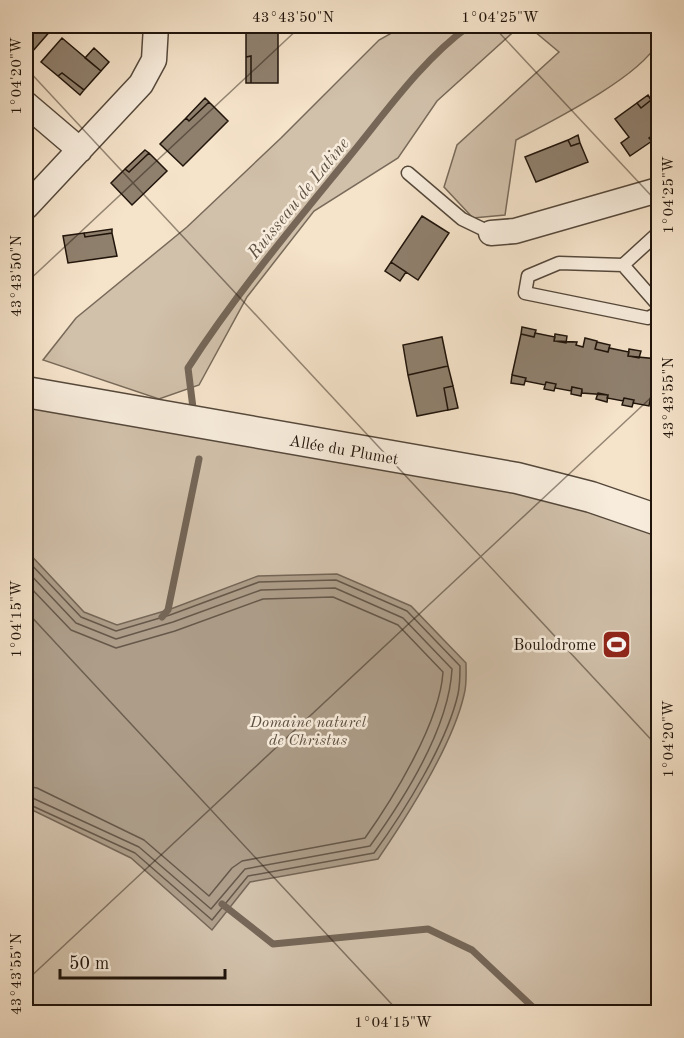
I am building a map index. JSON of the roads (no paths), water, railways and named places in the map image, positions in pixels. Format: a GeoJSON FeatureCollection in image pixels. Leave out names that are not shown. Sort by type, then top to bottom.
{"type":"FeatureCollection","features":[{"type":"Feature","properties":{"kind":"street"},"geometry":{"type":"LineString","coordinates":[[26,207],[141,84],[153,60],[156,26]]}},
{"type":"Feature","properties":{"kind":"street"},"geometry":{"type":"LineString","coordinates":[[26,104],[80,150]]}},
{"type":"Feature","properties":{"kind":"street"},"geometry":{"type":"LineString","coordinates":[[491,233],[515,231],[658,190]]}},
{"type":"Feature","properties":{"kind":"street","name":"Allée du Plumet"},"geometry":{"type":"LineString","coordinates":[[26,392],[517,478],[591,497],[658,520]]}},
{"type":"Feature","properties":{"kind":"lane"},"geometry":{"type":"LineString","coordinates":[[408,173],[462,219],[491,233]]}},
{"type":"Feature","properties":{"kind":"lane"},"geometry":{"type":"LineString","coordinates":[[658,233],[623,265],[558,263],[528,276],[525,293],[648,318],[658,313]]}},
{"type":"Feature","properties":{"kind":"lane"},"geometry":{"type":"LineString","coordinates":[[623,265],[658,305]]}},
{"type":"Feature","properties":{"kind":"water"},"geometry":{"type":"Polygon","coordinates":[[[26,550],[84,612],[117,625],[168,610],[258,576],[337,574],[411,606],[466,663],[466,687],[450,736],[428,780],[378,859],[250,882],[212,930],[131,858],[26,807],[26,550]]]}},
{"type":"Feature","properties":{"kind":"waterway","name":"Ruisseau de Latine"},"geometry":{"type":"LineString","coordinates":[[193,408],[188,368],[245,287],[405,88],[435,55],[469,26]]}},
{"type":"Feature","properties":{"kind":"waterway","name":"Ruisseau de Latine"},"geometry":{"type":"LineString","coordinates":[[162,617],[168,610],[199,459]]}},
{"type":"Feature","properties":{"kind":"waterway"},"geometry":{"type":"LineString","coordinates":[[222,904],[273,944],[428,929],[472,950],[538,1012]]}},
{"type":"Feature","properties":{"kind":"place","name":"Boulodrome"},"geometry":{"type":"Point","coordinates":[617,644]}},
{"type":"Feature","properties":{"kind":"park label","name":"Domaine naturel de Christus"},"geometry":{"type":"Point","coordinates":[308,730]}}]}
